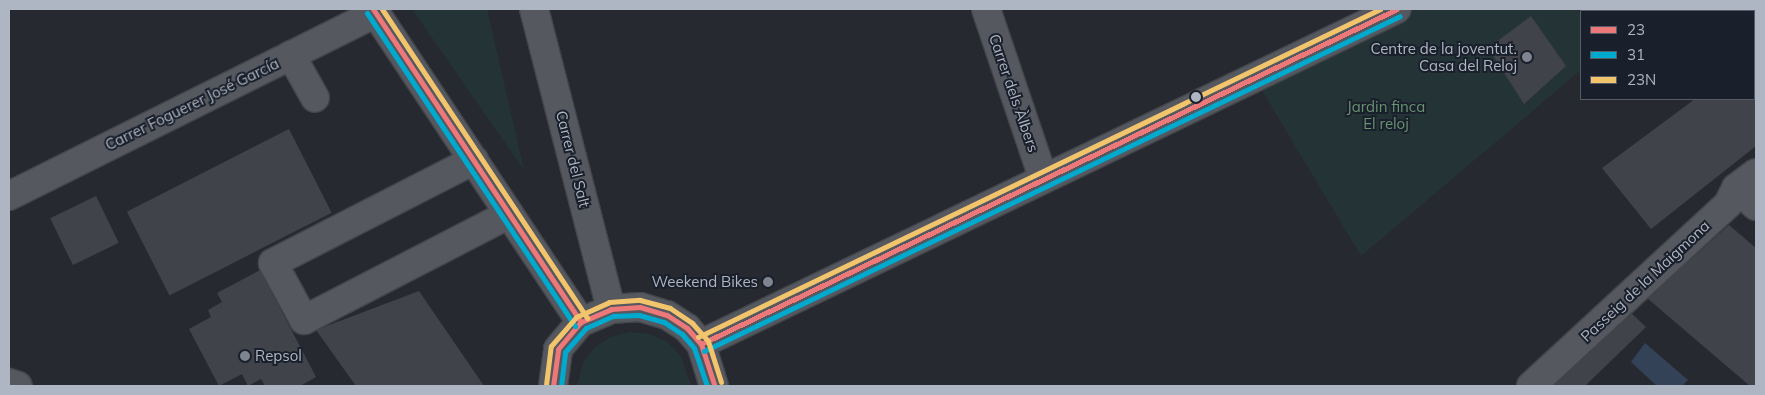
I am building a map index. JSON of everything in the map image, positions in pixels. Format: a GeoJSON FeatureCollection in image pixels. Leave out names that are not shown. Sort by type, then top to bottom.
{"type":"FeatureCollection","features":[{"type":"Feature","properties":{"kind":"street","name":"Carrer del Salt"},"geometry":{"type":"LineString","coordinates":[[534,9],[611,310]]}},
{"type":"Feature","properties":{"kind":"street","name":"Carrer dels Àlbers"},"geometry":{"type":"LineString","coordinates":[[986,9],[1043,177]]}},
{"type":"Feature","properties":{"kind":"street"},"geometry":{"type":"LineString","coordinates":[[701,344],[1043,177],[1397,9]]}},
{"type":"Feature","properties":{"kind":"street"},"geometry":{"type":"LineString","coordinates":[[375,11],[581,322]]}},
{"type":"Feature","properties":{"kind":"street","name":"Carrer Foguerer José García"},"geometry":{"type":"LineString","coordinates":[[9,196],[375,11]]}},
{"type":"Feature","properties":{"kind":"street"},"geometry":{"type":"LineString","coordinates":[[291,55],[315,98]]}},
{"type":"Feature","properties":{"kind":"street"},"geometry":{"type":"LineString","coordinates":[[474,160],[272,263],[304,320],[509,214]]}},
{"type":"Feature","properties":{"kind":"street"},"geometry":{"type":"LineString","coordinates":[[1746,181],[1756,206]]}},
{"type":"Feature","properties":{"kind":"street","name":"Passeig de la Maigmona"},"geometry":{"type":"LineString","coordinates":[[1530,386],[1728,204],[1746,181]]}},
{"type":"Feature","properties":{"kind":"street"},"geometry":{"type":"LineString","coordinates":[[553,386],[558,349],[581,322],[611,310],[640,307],[667,314],[701,344],[714,386]]}},
{"type":"Feature","properties":{"kind":"street"},"geometry":{"type":"LineString","coordinates":[[9,383],[18,386]]}},
{"type":"Feature","properties":{"kind":"green space"},"geometry":{"type":"Polygon","coordinates":[[[412,9],[487,9],[524,170],[412,9]]]}},
{"type":"Feature","properties":{"kind":"green space","name":"Jardin finca El reloj"},"geometry":{"type":"Polygon","coordinates":[[[1397,9],[1578,9],[1580,12],[1580,71],[1361,256],[1254,77],[1397,9]]]}},
{"type":"Feature","properties":{"kind":"green space"},"geometry":{"type":"Polygon","coordinates":[[[630,332],[649,334],[667,342],[681,356],[691,386],[577,386],[583,363],[595,347],[611,337],[630,332]]]}},
{"type":"Feature","properties":{"kind":"water"},"geometry":{"type":"Polygon","coordinates":[[[1645,343],[1688,380],[1682,386],[1657,386],[1631,362],[1645,343]]]}},
{"type":"Feature","properties":{"kind":"building"},"geometry":{"type":"Polygon","coordinates":[[[1707,9],[1756,9],[1755,48],[1755,10],[1707,9]]]}},
{"type":"Feature","properties":{"kind":"building","name":"Centre de la joventut. Casa del Reloj"},"geometry":{"type":"Polygon","coordinates":[[[1531,16],[1566,66],[1524,104],[1488,48],[1531,16]]]}},
{"type":"Feature","properties":{"kind":"building"},"geometry":{"type":"Polygon","coordinates":[[[1756,53],[1756,146],[1651,229],[1602,168],[1694,100],[1755,100],[1756,53]]]}},
{"type":"Feature","properties":{"kind":"building"},"geometry":{"type":"Polygon","coordinates":[[[289,129],[332,213],[170,295],[127,212],[289,129]]]}},
{"type":"Feature","properties":{"kind":"building"},"geometry":{"type":"Polygon","coordinates":[[[96,196],[119,243],[73,265],[50,218],[96,196]]]}},
{"type":"Feature","properties":{"kind":"building"},"geometry":{"type":"Polygon","coordinates":[[[1729,225],[1756,248],[1756,386],[1750,386],[1647,298],[1729,225]]]}},
{"type":"Feature","properties":{"kind":"building"},"geometry":{"type":"Polygon","coordinates":[[[260,270],[316,377],[300,386],[265,386],[261,379],[248,386],[242,374],[219,386],[189,329],[211,317],[208,310],[222,302],[217,293],[260,270]]]}},
{"type":"Feature","properties":{"kind":"building"},"geometry":{"type":"Polygon","coordinates":[[[419,291],[484,386],[356,386],[316,330],[419,291]]]}},
{"type":"Feature","properties":{"kind":"building"},"geometry":{"type":"Polygon","coordinates":[[[1629,311],[1646,327],[1585,386],[1550,386],[1629,311]]]}},
{"type":"Feature","properties":{"kind":"transit line","name":"23"},"geometry":{"type":"LineString","coordinates":[[373,9],[581,322]]}},
{"type":"Feature","properties":{"kind":"transit line","name":"23N"},"geometry":{"type":"LineString","coordinates":[[382,9],[587,318]]}},
{"type":"Feature","properties":{"kind":"transit line","name":"23N"},"geometry":{"type":"LineString","coordinates":[[698,337],[1380,9]]}},
{"type":"Feature","properties":{"kind":"transit line","name":"23"},"geometry":{"type":"LineString","coordinates":[[701,344],[1397,9]]}},
{"type":"Feature","properties":{"kind":"transit line","name":"31"},"geometry":{"type":"LineString","coordinates":[[367,13],[575,326]]}},
{"type":"Feature","properties":{"kind":"transit line","name":"31"},"geometry":{"type":"LineString","coordinates":[[704,351],[1400,16]]}},
{"type":"Feature","properties":{"kind":"transit line","name":"23N"},"geometry":{"type":"LineString","coordinates":[[546,385],[551,346],[576,317],[609,302],[640,300],[670,308],[692,323],[708,341],[721,382]]}},
{"type":"Feature","properties":{"kind":"transit line","name":"23"},"geometry":{"type":"LineString","coordinates":[[553,386],[558,349],[581,322],[611,309],[640,307],[667,315],[687,328],[701,344],[714,384]]}},
{"type":"Feature","properties":{"kind":"transit line","name":"31"},"geometry":{"type":"LineString","coordinates":[[561,386],[565,352],[586,328],[613,316],[639,315],[664,322],[682,334],[694,348],[707,386]]}},
{"type":"Feature","properties":{"kind":"place","name":"Centre de la joventut. Casa del Reloj"},"geometry":{"type":"Point","coordinates":[1527,57]}},
{"type":"Feature","properties":{"kind":"place","name":"Weekend Bikes"},"geometry":{"type":"Point","coordinates":[768,282]}},
{"type":"Feature","properties":{"kind":"place","name":"Repsol"},"geometry":{"type":"Point","coordinates":[245,356]}}]}
